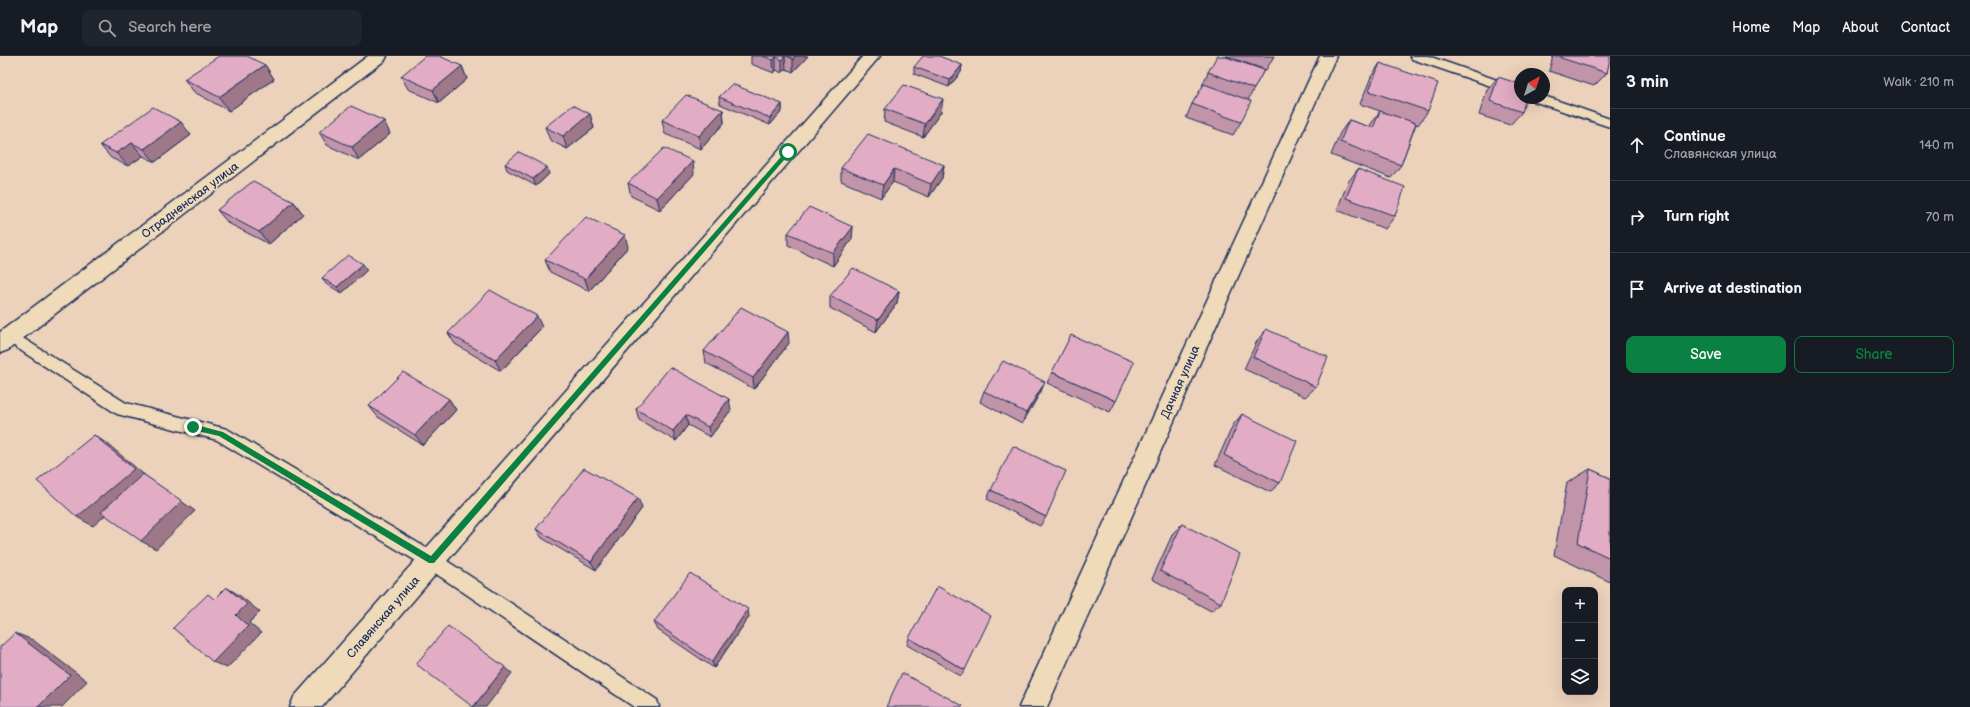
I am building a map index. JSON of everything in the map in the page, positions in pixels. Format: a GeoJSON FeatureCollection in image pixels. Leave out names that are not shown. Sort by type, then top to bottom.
{"type":"FeatureCollection","features":[{"type":"Feature","properties":{"kind":"street","name":"Отрадненская улица"},"geometry":{"type":"LineString","coordinates":[[5,340],[379,56]]}},
{"type":"Feature","properties":{"kind":"street","name":"Славянская улица"},"geometry":{"type":"LineString","coordinates":[[304,707],[872,56]]}},
{"type":"Feature","properties":{"kind":"street","name":"Дачная улица"},"geometry":{"type":"LineString","coordinates":[[1032,707],[1328,56]]}},
{"type":"Feature","properties":{"kind":"lane"},"geometry":{"type":"LineString","coordinates":[[1416,56],[1514,90]]}},
{"type":"Feature","properties":{"kind":"lane"},"geometry":{"type":"LineString","coordinates":[[1550,102],[1610,123]]}},
{"type":"Feature","properties":{"kind":"lane"},"geometry":{"type":"LineString","coordinates":[[5,340],[122,409],[221,434],[432,561],[650,707]]}},
{"type":"Feature","properties":{"kind":"building"},"geometry":{"type":"Polygon","coordinates":[[[219,56],[247,56],[265,65],[219,97],[184,79],[219,56]]]}},
{"type":"Feature","properties":{"kind":"building"},"geometry":{"type":"Polygon","coordinates":[[[425,56],[439,56],[462,66],[433,90],[401,76],[425,56]]]}},
{"type":"Feature","properties":{"kind":"building"},"geometry":{"type":"Polygon","coordinates":[[[763,56],[785,56],[782,60],[776,57],[773,60],[763,56]]]}},
{"type":"Feature","properties":{"kind":"building"},"geometry":{"type":"Polygon","coordinates":[[[787,56],[796,56],[793,59],[787,56]]]}},
{"type":"Feature","properties":{"kind":"building"},"geometry":{"type":"Polygon","coordinates":[[[923,56],[939,56],[962,65],[950,80],[914,67],[923,56]]]}},
{"type":"Feature","properties":{"kind":"building"},"geometry":{"type":"Polygon","coordinates":[[[1217,56],[1223,56],[1264,70],[1254,89],[1208,72],[1217,56]]]}},
{"type":"Feature","properties":{"kind":"building"},"geometry":{"type":"Polygon","coordinates":[[[1561,56],[1610,56],[1610,59],[1607,73],[1561,58],[1561,56]]]}},
{"type":"Feature","properties":{"kind":"building"},"geometry":{"type":"Polygon","coordinates":[[[1380,63],[1438,83],[1428,111],[1369,91],[1380,63]]]}},
{"type":"Feature","properties":{"kind":"building"},"geometry":{"type":"Polygon","coordinates":[[[1498,77],[1514,82],[1514,104],[1524,104],[1522,112],[1490,101],[1498,77]]]}},
{"type":"Feature","properties":{"kind":"building"},"geometry":{"type":"Polygon","coordinates":[[[732,84],[782,104],[770,118],[719,97],[732,84]]]}},
{"type":"Feature","properties":{"kind":"building"},"geometry":{"type":"Polygon","coordinates":[[[1204,84],[1251,101],[1241,122],[1192,104],[1204,84]]]}},
{"type":"Feature","properties":{"kind":"building"},"geometry":{"type":"Polygon","coordinates":[[[904,85],[943,99],[925,124],[885,109],[904,85]]]}},
{"type":"Feature","properties":{"kind":"building"},"geometry":{"type":"Polygon","coordinates":[[[686,95],[723,110],[699,136],[662,120],[686,95]]]}},
{"type":"Feature","properties":{"kind":"building"},"geometry":{"type":"Polygon","coordinates":[[[573,105],[590,114],[563,136],[545,127],[573,105]]]}},
{"type":"Feature","properties":{"kind":"building"},"geometry":{"type":"Polygon","coordinates":[[[351,106],[384,121],[352,147],[319,132],[351,106]]]}},
{"type":"Feature","properties":{"kind":"building"},"geometry":{"type":"Polygon","coordinates":[[[153,107],[181,122],[144,149],[132,143],[116,153],[100,145],[153,107]]]}},
{"type":"Feature","properties":{"kind":"building"},"geometry":{"type":"Polygon","coordinates":[[[1380,111],[1416,123],[1401,165],[1340,142],[1349,120],[1373,128],[1380,111]]]}},
{"type":"Feature","properties":{"kind":"building"},"geometry":{"type":"Polygon","coordinates":[[[868,134],[944,165],[931,184],[894,169],[883,185],[841,168],[868,134]]]}},
{"type":"Feature","properties":{"kind":"building"},"geometry":{"type":"Polygon","coordinates":[[[664,148],[693,161],[657,198],[628,183],[664,148]]]}},
{"type":"Feature","properties":{"kind":"building"},"geometry":{"type":"Polygon","coordinates":[[[519,152],[547,167],[533,179],[505,164],[519,152]]]}},
{"type":"Feature","properties":{"kind":"building"},"geometry":{"type":"Polygon","coordinates":[[[1358,169],[1405,187],[1395,216],[1346,198],[1358,169]]]}},
{"type":"Feature","properties":{"kind":"building"},"geometry":{"type":"Polygon","coordinates":[[[253,181],[294,202],[259,232],[217,210],[253,181]]]}},
{"type":"Feature","properties":{"kind":"building"},"geometry":{"type":"Polygon","coordinates":[[[809,207],[853,227],[833,253],[788,233],[809,207]]]}},
{"type":"Feature","properties":{"kind":"building"},"geometry":{"type":"Polygon","coordinates":[[[586,217],[625,235],[585,279],[545,260],[586,217]]]}},
{"type":"Feature","properties":{"kind":"building"},"geometry":{"type":"Polygon","coordinates":[[[348,255],[363,264],[337,287],[322,278],[348,255]]]}},
{"type":"Feature","properties":{"kind":"building"},"geometry":{"type":"Polygon","coordinates":[[[853,268],[899,291],[878,320],[830,296],[853,268]]]}},
{"type":"Feature","properties":{"kind":"building"},"geometry":{"type":"Polygon","coordinates":[[[490,290],[537,316],[495,360],[448,333],[490,290]]]}},
{"type":"Feature","properties":{"kind":"building"},"geometry":{"type":"Polygon","coordinates":[[[741,307],[788,332],[753,378],[704,351],[741,307]]]}},
{"type":"Feature","properties":{"kind":"building"},"geometry":{"type":"Polygon","coordinates":[[[1266,329],[1328,357],[1316,387],[1253,357],[1266,329]]]}},
{"type":"Feature","properties":{"kind":"building"},"geometry":{"type":"Polygon","coordinates":[[[1071,335],[1134,362],[1116,401],[1052,372],[1071,335]]]}},
{"type":"Feature","properties":{"kind":"building"},"geometry":{"type":"Polygon","coordinates":[[[1003,361],[1045,382],[1026,413],[984,391],[1003,361]]]}},
{"type":"Feature","properties":{"kind":"building"},"geometry":{"type":"Polygon","coordinates":[[[670,367],[729,399],[708,427],[686,415],[673,431],[636,409],[670,367]]]}},
{"type":"Feature","properties":{"kind":"building"},"geometry":{"type":"Polygon","coordinates":[[[403,372],[449,399],[415,435],[369,406],[403,372]]]}},
{"type":"Feature","properties":{"kind":"building"},"geometry":{"type":"Polygon","coordinates":[[[1242,414],[1297,441],[1280,483],[1224,455],[1242,414]]]}},
{"type":"Feature","properties":{"kind":"building"},"geometry":{"type":"Polygon","coordinates":[[[94,435],[134,469],[77,517],[37,481],[94,435]]]}},
{"type":"Feature","properties":{"kind":"building"},"geometry":{"type":"Polygon","coordinates":[[[1013,446],[1066,471],[1046,517],[991,490],[1013,446]]]}},
{"type":"Feature","properties":{"kind":"building"},"geometry":{"type":"Polygon","coordinates":[[[584,468],[638,498],[591,562],[536,529],[584,468]]]}},
{"type":"Feature","properties":{"kind":"building"},"geometry":{"type":"Polygon","coordinates":[[[1590,469],[1610,478],[1610,558],[1578,543],[1590,469]]]}},
{"type":"Feature","properties":{"kind":"building"},"geometry":{"type":"Polygon","coordinates":[[[143,474],[182,501],[141,541],[101,512],[143,474]]]}},
{"type":"Feature","properties":{"kind":"building"},"geometry":{"type":"Polygon","coordinates":[[[1182,524],[1240,554],[1221,603],[1160,571],[1182,524]]]}},
{"type":"Feature","properties":{"kind":"building"},"geometry":{"type":"Polygon","coordinates":[[[690,573],[748,609],[712,662],[654,622],[690,573]]]}},
{"type":"Feature","properties":{"kind":"building"},"geometry":{"type":"Polygon","coordinates":[[[937,586],[991,616],[965,670],[909,638],[937,586]]]}},
{"type":"Feature","properties":{"kind":"building"},"geometry":{"type":"Polygon","coordinates":[[[226,587],[247,604],[236,615],[248,626],[213,662],[173,628],[208,594],[214,599],[226,587]]]}},
{"type":"Feature","properties":{"kind":"building"},"geometry":{"type":"Polygon","coordinates":[[[448,626],[505,667],[473,707],[416,664],[448,626]]]}},
{"type":"Feature","properties":{"kind":"building"},"geometry":{"type":"Polygon","coordinates":[[[15,633],[70,675],[38,707],[0,707],[0,647],[15,633]]]}},
{"type":"Feature","properties":{"kind":"building"},"geometry":{"type":"Polygon","coordinates":[[[902,673],[963,706],[886,707],[902,673]]]}},
{"type":"Feature","properties":{"kind":"route"},"geometry":{"type":"LineString","coordinates":[[193,427],[221,434],[432,561],[788,152]]}}]}
